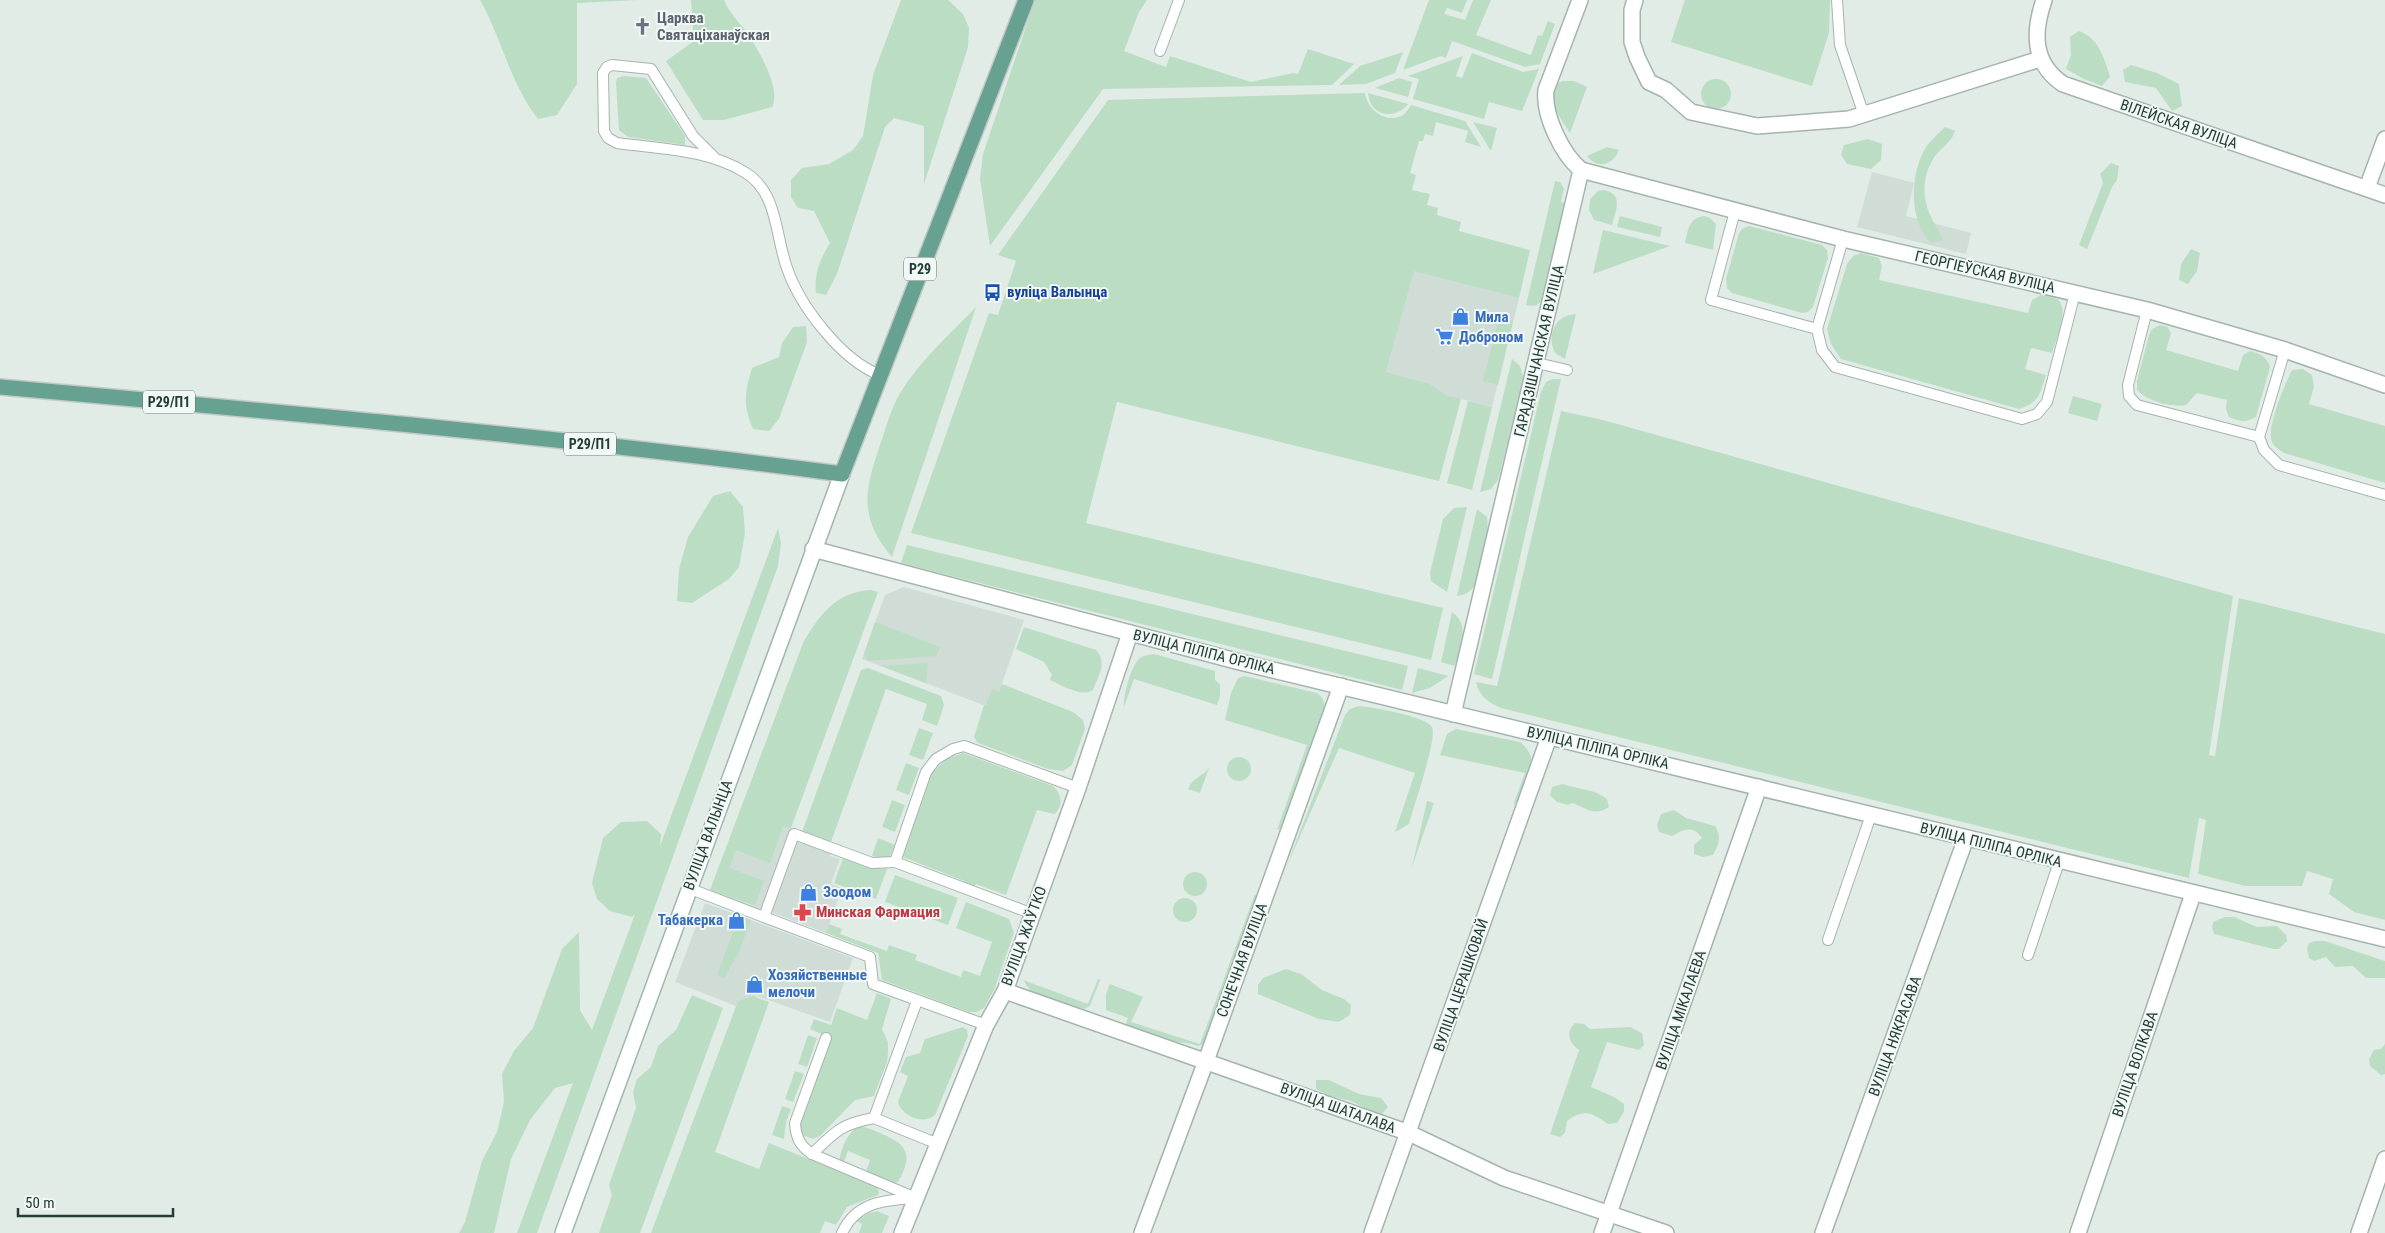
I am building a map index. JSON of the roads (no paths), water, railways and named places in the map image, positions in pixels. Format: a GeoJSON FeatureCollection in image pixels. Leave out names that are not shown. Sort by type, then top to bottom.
{"type":"FeatureCollection","features":[{"type":"Feature","properties":{"kind":"main road","name":"Р29"},"geometry":{"type":"LineString","coordinates":[[842,474],[1026,0]]}},
{"type":"Feature","properties":{"kind":"main road","name":"Р29/П1"},"geometry":{"type":"LineString","coordinates":[[0,387],[368,420],[684,454],[842,474]]}},
{"type":"Feature","properties":{"kind":"street"},"geometry":{"type":"LineString","coordinates":[[1580,0],[1546,90],[1545,101],[1550,122],[1569,157],[1581,170]]}},
{"type":"Feature","properties":{"kind":"street"},"geometry":{"type":"LineString","coordinates":[[1635,0],[1631,26],[1637,57],[1649,82],[1666,90],[1691,112],[1757,126],[1849,119],[2040,59]]}},
{"type":"Feature","properties":{"kind":"street","name":"ВІЛЕЙСКАЯ ВУЛІЦА"},"geometry":{"type":"LineString","coordinates":[[2044,0],[2037,21],[2036,46],[2040,59],[2053,77],[2063,84],[2385,194]]}},
{"type":"Feature","properties":{"kind":"street"},"geometry":{"type":"LineString","coordinates":[[2367,188],[2385,139]]}},
{"type":"Feature","properties":{"kind":"street","name":"ГЕОРГІЕЎСКАЯ ВУЛІЦА"},"geometry":{"type":"LineString","coordinates":[[1581,170],[1843,239],[2147,310],[2285,350],[2385,385]]}},
{"type":"Feature","properties":{"kind":"street","name":"ГАРАДЗІШЧАНСКАЯ ВУЛІЦА"},"geometry":{"type":"LineString","coordinates":[[1453,714],[1581,170]]}},
{"type":"Feature","properties":{"kind":"street","name":"Р29"},"geometry":{"type":"LineString","coordinates":[[813,549],[842,474]]}},
{"type":"Feature","properties":{"kind":"street","name":"ВУЛІЦА ПІЛІПА ОРЛІКА"},"geometry":{"type":"LineString","coordinates":[[813,549],[1130,633],[1453,714],[1759,787],[2059,862],[2385,939]]}},
{"type":"Feature","properties":{"kind":"street","name":"ВУЛІЦА ВАЛЫНЦА"},"geometry":{"type":"LineString","coordinates":[[563,1233],[813,549]]}},
{"type":"Feature","properties":{"kind":"street","name":"ВУЛІЦА ЖАЎТКО"},"geometry":{"type":"LineString","coordinates":[[902,1233],[986,1025],[1005,991],[1078,788],[1130,633]]}},
{"type":"Feature","properties":{"kind":"street","name":"СОНЕЧНАЯ ВУЛІЦА"},"geometry":{"type":"LineString","coordinates":[[1142,1233],[1341,686]]}},
{"type":"Feature","properties":{"kind":"street","name":"ВУЛІЦА ЦЕРАШКОВАЙ"},"geometry":{"type":"LineString","coordinates":[[1372,1233],[1549,737]]}},
{"type":"Feature","properties":{"kind":"street","name":"ВУЛІЦА МІКАЛАЕВА"},"geometry":{"type":"LineString","coordinates":[[1602,1233],[1759,787]]}},
{"type":"Feature","properties":{"kind":"street","name":"ВУЛІЦА НЯКРАСАВА"},"geometry":{"type":"LineString","coordinates":[[1823,1233],[1966,838]]}},
{"type":"Feature","properties":{"kind":"street","name":"ВУЛІЦА ВОЛКАВА"},"geometry":{"type":"LineString","coordinates":[[2078,1233],[2192,894]]}},
{"type":"Feature","properties":{"kind":"street","name":"ВУЛІЦА ШАТАЛАВА"},"geometry":{"type":"LineString","coordinates":[[1005,991],[1409,1133],[1504,1178],[1666,1233]]}},
{"type":"Feature","properties":{"kind":"street"},"geometry":{"type":"LineString","coordinates":[[2359,1233],[2385,1159]]}},
{"type":"Feature","properties":{"kind":"lane"},"geometry":{"type":"LineString","coordinates":[[1160,51],[1179,0]]}},
{"type":"Feature","properties":{"kind":"lane"},"geometry":{"type":"LineString","coordinates":[[1837,0],[1840,45],[1864,115]]}},
{"type":"Feature","properties":{"kind":"lane"},"geometry":{"type":"LineString","coordinates":[[714,157],[694,136],[651,69],[612,65],[607,67],[603,73],[604,131],[608,138],[616,143],[714,157],[746,173],[763,187],[768,195],[786,266],[800,296],[819,323],[849,355],[863,368],[880,375]]}},
{"type":"Feature","properties":{"kind":"lane"},"geometry":{"type":"LineString","coordinates":[[1735,211],[1712,300],[1817,329]]}},
{"type":"Feature","properties":{"kind":"lane"},"geometry":{"type":"LineString","coordinates":[[1843,239],[1817,329],[1822,350],[1835,368],[2022,419],[2037,414],[2047,402],[2075,293]]}},
{"type":"Feature","properties":{"kind":"lane"},"geometry":{"type":"LineString","coordinates":[[2147,310],[2128,385],[2129,396],[2137,405],[2259,437]]}},
{"type":"Feature","properties":{"kind":"lane"},"geometry":{"type":"LineString","coordinates":[[2285,350],[2259,437],[2264,450],[2279,465],[2385,495]]}},
{"type":"Feature","properties":{"kind":"lane"},"geometry":{"type":"LineString","coordinates":[[1537,363],[1567,370]]}},
{"type":"Feature","properties":{"kind":"lane"},"geometry":{"type":"LineString","coordinates":[[895,862],[926,772],[936,759],[953,749],[964,746],[1078,788]]}},
{"type":"Feature","properties":{"kind":"lane"},"geometry":{"type":"LineString","coordinates":[[1828,940],[1871,815]]}},
{"type":"Feature","properties":{"kind":"lane"},"geometry":{"type":"LineString","coordinates":[[764,917],[794,834],[872,863],[895,862],[1033,914]]}},
{"type":"Feature","properties":{"kind":"lane"},"geometry":{"type":"LineString","coordinates":[[2028,955],[2059,862]]}},
{"type":"Feature","properties":{"kind":"lane"},"geometry":{"type":"LineString","coordinates":[[688,888],[870,957],[873,984],[986,1025]]}},
{"type":"Feature","properties":{"kind":"lane"},"geometry":{"type":"LineString","coordinates":[[874,1118],[918,1001]]}},
{"type":"Feature","properties":{"kind":"lane"},"geometry":{"type":"LineString","coordinates":[[826,1038],[795,1123],[796,1136],[802,1147],[812,1154],[916,1198]]}},
{"type":"Feature","properties":{"kind":"lane"},"geometry":{"type":"LineString","coordinates":[[812,1154],[850,1122],[874,1118],[938,1144]]}},
{"type":"Feature","properties":{"kind":"lane"},"geometry":{"type":"LineString","coordinates":[[842,1233],[855,1212],[888,1200],[916,1198]]}},
{"type":"Feature","properties":{"kind":"place","name":"Царква Святаціханаўская"},"geometry":{"type":"Point","coordinates":[643,27]}},
{"type":"Feature","properties":{"kind":"place","name":"вуліца Валынца"},"geometry":{"type":"Point","coordinates":[993,292]}},
{"type":"Feature","properties":{"kind":"place","name":"Мила"},"geometry":{"type":"Point","coordinates":[1461,317]}},
{"type":"Feature","properties":{"kind":"place","name":"Доброном"},"geometry":{"type":"Point","coordinates":[1445,337]}},
{"type":"Feature","properties":{"kind":"place","name":"Зоодом"},"geometry":{"type":"Point","coordinates":[809,892]}},
{"type":"Feature","properties":{"kind":"place","name":"Минская Фармация"},"geometry":{"type":"Point","coordinates":[802,912]}},
{"type":"Feature","properties":{"kind":"place","name":"Табакерка"},"geometry":{"type":"Point","coordinates":[737,920]}},
{"type":"Feature","properties":{"kind":"place","name":"Хозяйственные мелочи"},"geometry":{"type":"Point","coordinates":[754,984]}}]}
